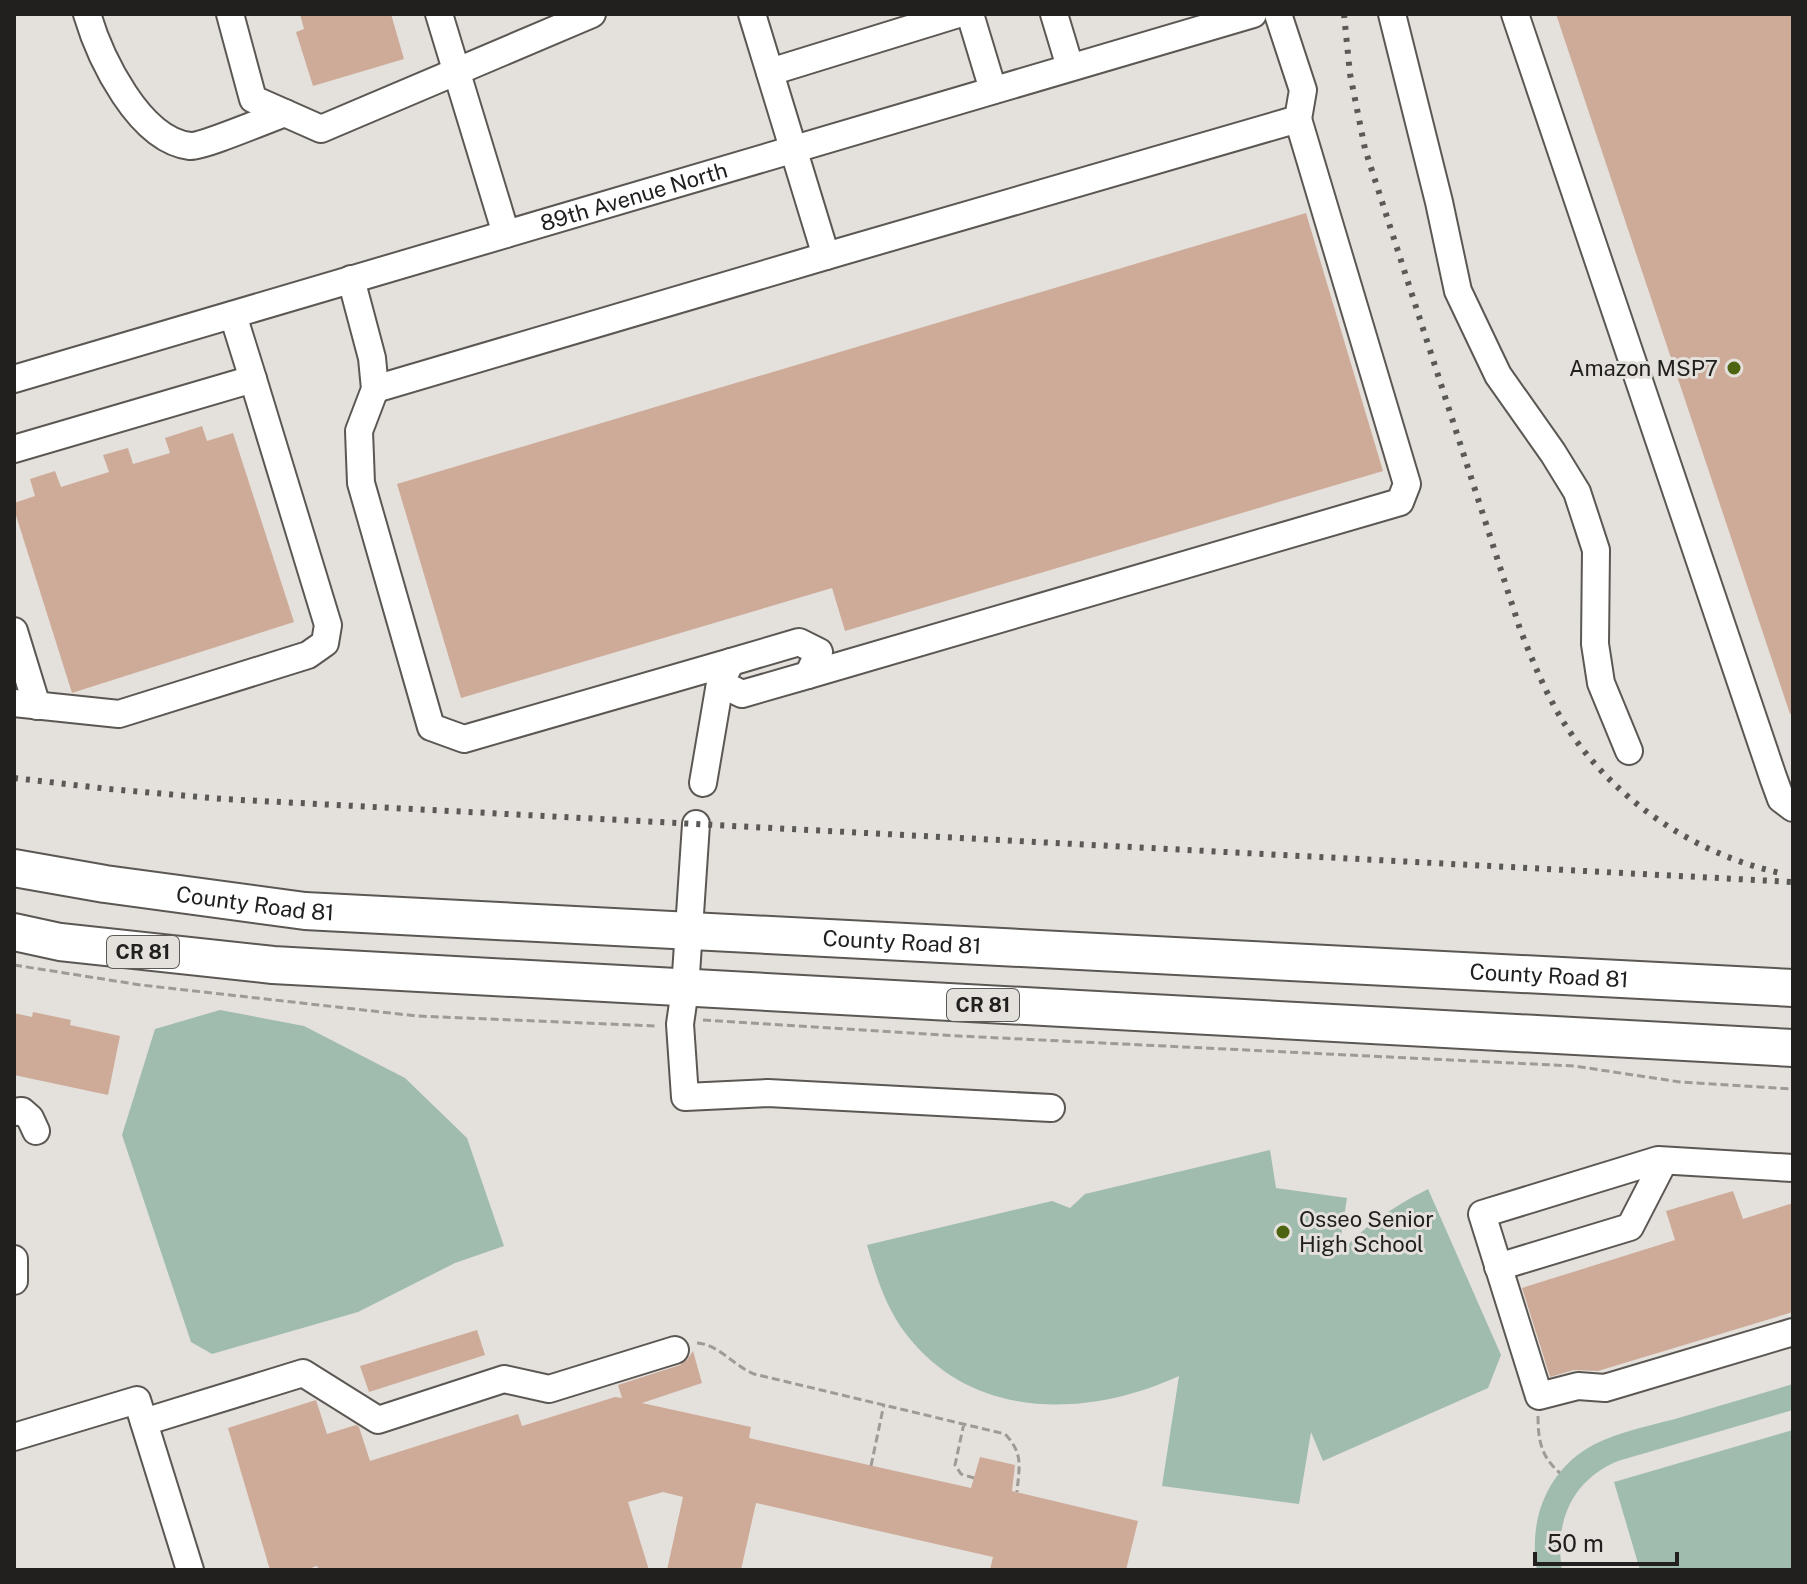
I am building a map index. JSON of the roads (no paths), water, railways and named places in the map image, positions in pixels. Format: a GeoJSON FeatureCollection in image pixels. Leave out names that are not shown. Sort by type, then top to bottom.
{"type":"FeatureCollection","features":[{"type":"Feature","properties":{"kind":"highway","name":"County Road 81"},"geometry":{"type":"LineString","coordinates":[[14,868],[120,887],[305,911],[1793,988]]}},
{"type":"Feature","properties":{"kind":"highway","name":"CR 81"},"geometry":{"type":"LineString","coordinates":[[14,932],[60,942],[683,1007],[1793,1048]]}},
{"type":"Feature","properties":{"kind":"street"},"geometry":{"type":"LineString","coordinates":[[87,14],[113,77],[163,138],[193,146],[285,113]]}},
{"type":"Feature","properties":{"kind":"street"},"geometry":{"type":"LineString","coordinates":[[230,14],[253,99],[321,129],[592,14]]}},
{"type":"Feature","properties":{"kind":"street"},"geometry":{"type":"LineString","coordinates":[[439,14],[506,234]]}},
{"type":"Feature","properties":{"kind":"street"},"geometry":{"type":"LineString","coordinates":[[752,14],[826,256]]}},
{"type":"Feature","properties":{"kind":"street"},"geometry":{"type":"LineString","coordinates":[[770,72],[958,14]]}},
{"type":"Feature","properties":{"kind":"street"},"geometry":{"type":"LineString","coordinates":[[970,14],[993,90]]}},
{"type":"Feature","properties":{"kind":"street"},"geometry":{"type":"LineString","coordinates":[[1054,14],[1070,67]]}},
{"type":"Feature","properties":{"kind":"street","name":"89th Avenue North"},"geometry":{"type":"LineString","coordinates":[[14,379],[1253,14]]}},
{"type":"Feature","properties":{"kind":"street"},"geometry":{"type":"LineString","coordinates":[[351,279],[372,358],[375,389],[359,431],[361,483],[431,727],[464,739],[725,672],[799,642],[819,652],[808,675],[1400,502],[1407,484],[1298,119],[1303,90],[1278,14]]}},
{"type":"Feature","properties":{"kind":"street"},"geometry":{"type":"LineString","coordinates":[[1392,14],[1458,291],[1498,375],[1577,492],[1596,550],[1597,657],[1601,683],[1629,751]]}},
{"type":"Feature","properties":{"kind":"street"},"geometry":{"type":"LineString","coordinates":[[1515,14],[1773,777],[1781,799],[1793,808]]}},
{"type":"Feature","properties":{"kind":"street"},"geometry":{"type":"LineString","coordinates":[[375,389],[1298,119]]}},
{"type":"Feature","properties":{"kind":"street"},"geometry":{"type":"LineString","coordinates":[[14,631],[26,704],[119,714],[308,655],[325,643],[328,625],[233,315]]}},
{"type":"Feature","properties":{"kind":"street"},"geometry":{"type":"LineString","coordinates":[[14,449],[253,379]]}},
{"type":"Feature","properties":{"kind":"street"},"geometry":{"type":"LineString","coordinates":[[703,783],[725,672]]}},
{"type":"Feature","properties":{"kind":"street"},"geometry":{"type":"LineString","coordinates":[[696,824],[683,1007],[685,1097],[768,1093],[1051,1108]]}},
{"type":"Feature","properties":{"kind":"street"},"geometry":{"type":"LineString","coordinates":[[14,1112],[22,1111],[30,1118],[36,1131]]}},
{"type":"Feature","properties":{"kind":"street"},"geometry":{"type":"LineString","coordinates":[[1793,1168],[1658,1160],[1482,1214],[1539,1396],[1578,1386],[1605,1388],[1793,1332]]}},
{"type":"Feature","properties":{"kind":"street"},"geometry":{"type":"LineString","coordinates":[[1498,1267],[1630,1227],[1664,1161]]}},
{"type":"Feature","properties":{"kind":"street"},"geometry":{"type":"LineString","coordinates":[[14,1259],[14,1281]]}},
{"type":"Feature","properties":{"kind":"street"},"geometry":{"type":"LineString","coordinates":[[14,1437],[303,1373],[378,1420],[504,1379],[549,1389],[675,1350]]}},
{"type":"Feature","properties":{"kind":"street"},"geometry":{"type":"LineString","coordinates":[[140,1411],[190,1570]]}},
{"type":"Feature","properties":{"kind":"railway"},"geometry":{"type":"LineString","coordinates":[[1344,14],[1350,74],[1365,149],[1520,629],[1551,701],[1584,751],[1607,777],[1660,821],[1720,854],[1785,874]]}},
{"type":"Feature","properties":{"kind":"railway"},"geometry":{"type":"LineString","coordinates":[[14,778],[223,799],[1793,882]]}},
{"type":"Feature","properties":{"kind":"place","name":"Amazon MSP7"},"geometry":{"type":"Point","coordinates":[1734,368]}},
{"type":"Feature","properties":{"kind":"place","name":"Osseo Senior High School"},"geometry":{"type":"Point","coordinates":[1283,1232]}}]}
